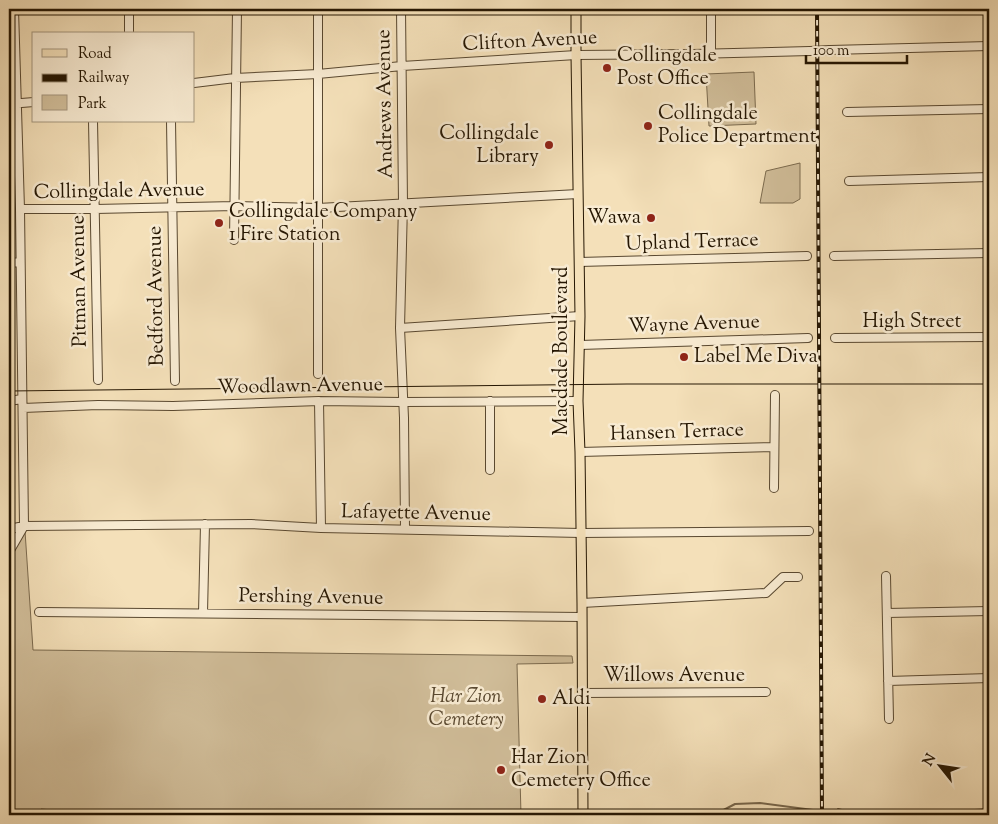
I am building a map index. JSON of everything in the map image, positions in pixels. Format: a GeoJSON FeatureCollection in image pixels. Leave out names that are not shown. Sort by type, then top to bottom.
{"type":"FeatureCollection","features":[{"type":"Feature","properties":{"kind":"main road","name":"Macdade Boulevard"},"geometry":{"type":"LineString","coordinates":[[576,9],[582,693]]}},
{"type":"Feature","properties":{"kind":"main road"},"geometry":{"type":"LineString","coordinates":[[582,693],[583,815]]}},
{"type":"Feature","properties":{"kind":"street"},"geometry":{"type":"LineString","coordinates":[[9,552],[24,526],[20,210],[13,104],[14,9]]}},
{"type":"Feature","properties":{"kind":"street"},"geometry":{"type":"LineString","coordinates":[[129,9],[129,32]]}},
{"type":"Feature","properties":{"kind":"street"},"geometry":{"type":"LineString","coordinates":[[234,240],[237,9]]}},
{"type":"Feature","properties":{"kind":"street"},"geometry":{"type":"LineString","coordinates":[[318,9],[318,374]]}},
{"type":"Feature","properties":{"kind":"street","name":"Andrews Avenue"},"geometry":{"type":"LineString","coordinates":[[401,9],[403,204],[400,328],[404,418],[405,530]]}},
{"type":"Feature","properties":{"kind":"street"},"geometry":{"type":"LineString","coordinates":[[711,9],[711,53]]}},
{"type":"Feature","properties":{"kind":"street","name":"Clifton Avenue"},"geometry":{"type":"LineString","coordinates":[[195,83],[235,78],[318,74],[402,66],[576,55],[989,46]]}},
{"type":"Feature","properties":{"kind":"street"},"geometry":{"type":"LineString","coordinates":[[13,104],[32,102]]}},
{"type":"Feature","properties":{"kind":"street"},"geometry":{"type":"LineString","coordinates":[[847,112],[989,109]]}},
{"type":"Feature","properties":{"kind":"street","name":"Pitman Avenue"},"geometry":{"type":"LineString","coordinates":[[93,122],[98,380]]}},
{"type":"Feature","properties":{"kind":"street","name":"Bedford Avenue"},"geometry":{"type":"LineString","coordinates":[[171,122],[174,381]]}},
{"type":"Feature","properties":{"kind":"street"},"geometry":{"type":"LineString","coordinates":[[849,181],[989,177]]}},
{"type":"Feature","properties":{"kind":"street","name":"Collingdale Avenue"},"geometry":{"type":"LineString","coordinates":[[20,210],[235,206],[318,208],[578,194]]}},
{"type":"Feature","properties":{"kind":"street"},"geometry":{"type":"LineString","coordinates":[[834,256],[989,253]]}},
{"type":"Feature","properties":{"kind":"street","name":"Upland Terrace"},"geometry":{"type":"LineString","coordinates":[[579,262],[807,256]]}},
{"type":"Feature","properties":{"kind":"street"},"geometry":{"type":"LineString","coordinates":[[9,263],[20,262]]}},
{"type":"Feature","properties":{"kind":"street"},"geometry":{"type":"LineString","coordinates":[[400,328],[580,316]]}},
{"type":"Feature","properties":{"kind":"street","name":"High Street"},"geometry":{"type":"LineString","coordinates":[[835,338],[989,337]]}},
{"type":"Feature","properties":{"kind":"street","name":"Wayne Avenue"},"geometry":{"type":"LineString","coordinates":[[580,345],[808,338]]}},
{"type":"Feature","properties":{"kind":"street"},"geometry":{"type":"LineString","coordinates":[[774,488],[775,395]]}},
{"type":"Feature","properties":{"kind":"street"},"geometry":{"type":"LineString","coordinates":[[9,400],[22,400]]}},
{"type":"Feature","properties":{"kind":"street"},"geometry":{"type":"LineString","coordinates":[[319,401],[321,528]]}},
{"type":"Feature","properties":{"kind":"street","name":"Woodlawn Avenue"},"geometry":{"type":"LineString","coordinates":[[23,408],[98,405],[173,406],[319,401],[578,401]]}},
{"type":"Feature","properties":{"kind":"street"},"geometry":{"type":"LineString","coordinates":[[490,401],[490,470]]}},
{"type":"Feature","properties":{"kind":"street","name":"Hansen Terrace"},"geometry":{"type":"LineString","coordinates":[[580,452],[774,447]]}},
{"type":"Feature","properties":{"kind":"street"},"geometry":{"type":"LineString","coordinates":[[203,613],[205,524]]}},
{"type":"Feature","properties":{"kind":"street","name":"Lafayette Avenue"},"geometry":{"type":"LineString","coordinates":[[9,529],[24,526],[251,524],[321,528],[581,533],[809,531]]}},
{"type":"Feature","properties":{"kind":"street"},"geometry":{"type":"LineString","coordinates":[[886,576],[889,719]]}},
{"type":"Feature","properties":{"kind":"street"},"geometry":{"type":"LineString","coordinates":[[582,603],[766,592],[783,577],[798,577]]}},
{"type":"Feature","properties":{"kind":"street"},"geometry":{"type":"LineString","coordinates":[[887,613],[989,611]]}},
{"type":"Feature","properties":{"kind":"street","name":"Pershing Avenue"},"geometry":{"type":"LineString","coordinates":[[39,612],[582,618]]}},
{"type":"Feature","properties":{"kind":"street"},"geometry":{"type":"LineString","coordinates":[[888,681],[989,678]]}},
{"type":"Feature","properties":{"kind":"street","name":"Willows Avenue"},"geometry":{"type":"LineString","coordinates":[[582,693],[766,692]]}},
{"type":"Feature","properties":{"kind":"green space"},"geometry":{"type":"Polygon","coordinates":[[[754,72],[756,124],[709,126],[706,74],[754,72]]]}},
{"type":"Feature","properties":{"kind":"green space"},"geometry":{"type":"Polygon","coordinates":[[[800,163],[800,199],[793,203],[760,203],[766,171],[800,163]]]}},
{"type":"Feature","properties":{"kind":"green space","name":"Har Zion Cemetery"},"geometry":{"type":"Polygon","coordinates":[[[25,531],[33,650],[572,656],[573,663],[517,664],[521,815],[80,815],[64,814],[64,811],[41,809],[41,815],[9,815],[9,560],[25,531]]]}},
{"type":"Feature","properties":{"kind":"waterway"},"geometry":{"type":"LineString","coordinates":[[714,815],[735,804],[760,803],[813,810]]}},
{"type":"Feature","properties":{"kind":"waterway"},"geometry":{"type":"LineString","coordinates":[[838,809],[861,815]]}},
{"type":"Feature","properties":{"kind":"waterway"},"geometry":{"type":"LineString","coordinates":[[955,815],[989,809]]}},
{"type":"Feature","properties":{"kind":"tram line"},"geometry":{"type":"LineString","coordinates":[[9,391],[627,384],[989,384]]}},
{"type":"Feature","properties":{"kind":"railway"},"geometry":{"type":"LineString","coordinates":[[817,9],[822,815]]}},
{"type":"Feature","properties":{"kind":"place","name":"Collingdale Post Office"},"geometry":{"type":"Point","coordinates":[607,68]}},
{"type":"Feature","properties":{"kind":"place","name":"Collingdale Police Department"},"geometry":{"type":"Point","coordinates":[648,126]}},
{"type":"Feature","properties":{"kind":"place","name":"Collingdale Library"},"geometry":{"type":"Point","coordinates":[549,145]}},
{"type":"Feature","properties":{"kind":"place","name":"Wawa"},"geometry":{"type":"Point","coordinates":[651,218]}},
{"type":"Feature","properties":{"kind":"place","name":"Collingdale Company 1 Fire Station"},"geometry":{"type":"Point","coordinates":[219,223]}},
{"type":"Feature","properties":{"kind":"place","name":"Label Me Diva"},"geometry":{"type":"Point","coordinates":[684,357]}},
{"type":"Feature","properties":{"kind":"place","name":"Aldi"},"geometry":{"type":"Point","coordinates":[542,699]}},
{"type":"Feature","properties":{"kind":"place","name":"Har Zion Cemetery Office"},"geometry":{"type":"Point","coordinates":[501,770]}}]}
